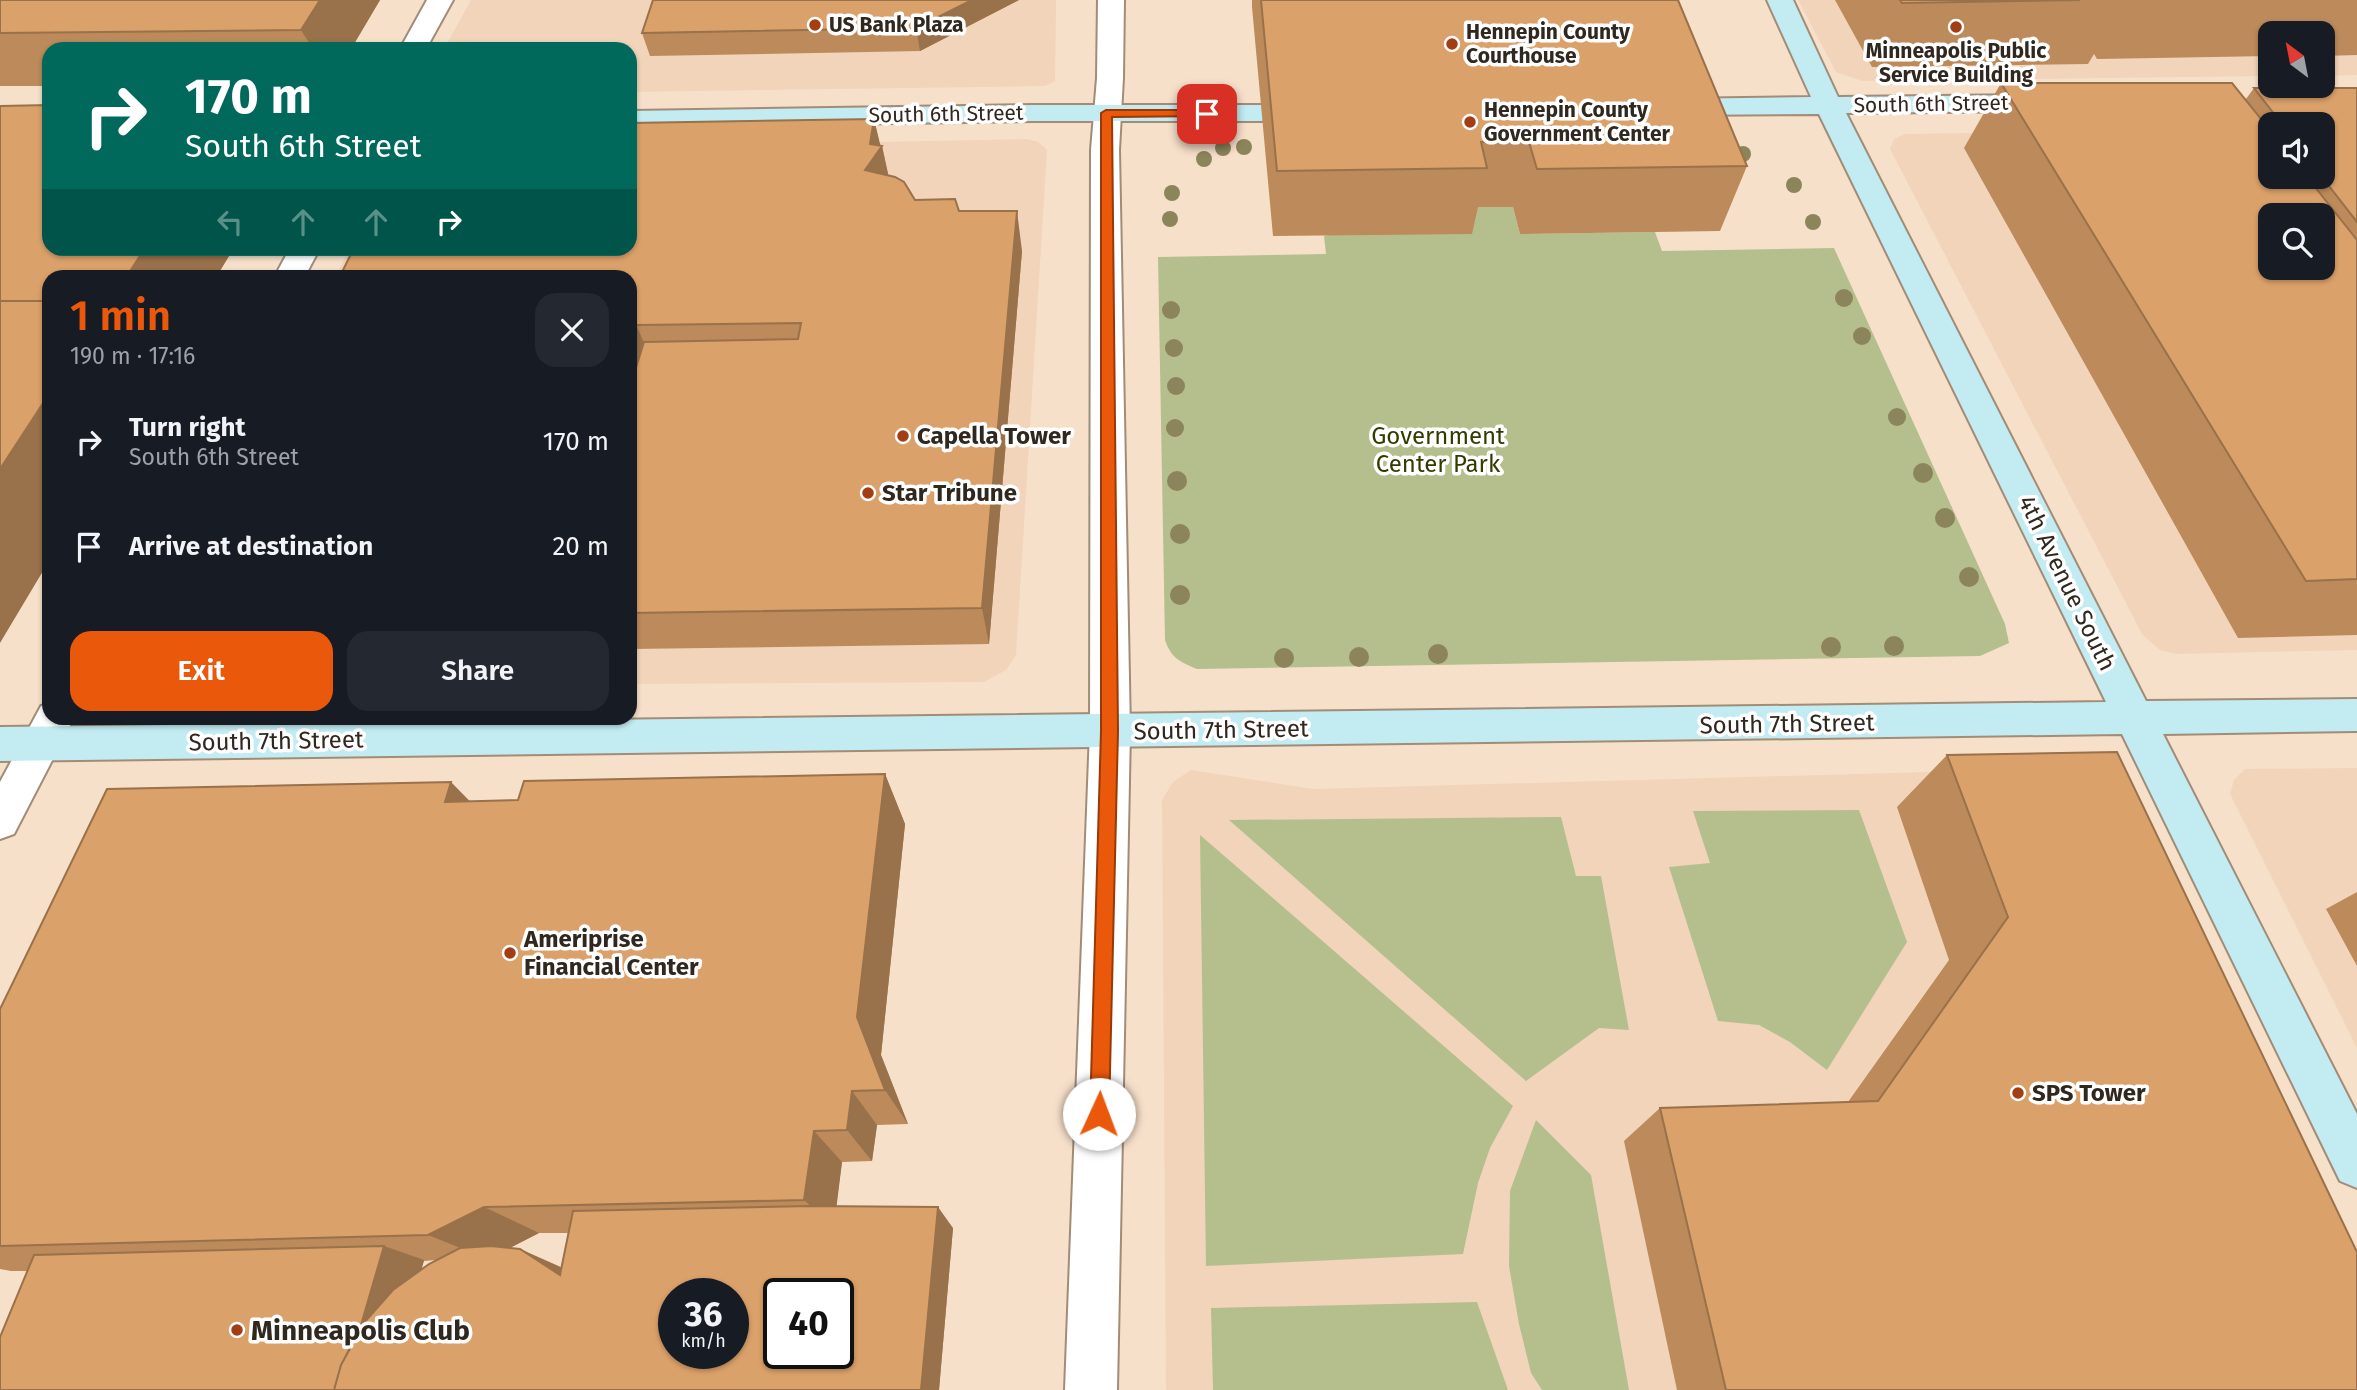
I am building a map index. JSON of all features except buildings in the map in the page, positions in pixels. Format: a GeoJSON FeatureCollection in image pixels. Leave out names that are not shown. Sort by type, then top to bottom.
{"type":"FeatureCollection","features":[{"type":"Feature","properties":{"kind":"main road","name":"4th Avenue South"},"geometry":{"type":"LineString","coordinates":[[1780,0],[1829,105],[2357,1164]]}},
{"type":"Feature","properties":{"kind":"main road","name":"South 6th Street"},"geometry":{"type":"LineString","coordinates":[[1673,107],[2071,103]]}},
{"type":"Feature","properties":{"kind":"main road","name":"South 6th Street"},"geometry":{"type":"LineString","coordinates":[[637,119],[1261,113]]}},
{"type":"Feature","properties":{"kind":"main road","name":"South 7th Street"},"geometry":{"type":"LineString","coordinates":[[0,744],[48,730],[1110,731],[2357,715]]}},
{"type":"Feature","properties":{"kind":"street"},"geometry":{"type":"LineString","coordinates":[[417,42],[440,0]]}},
{"type":"Feature","properties":{"kind":"street"},"geometry":{"type":"LineString","coordinates":[[1091,1390],[1110,731],[1106,113],[1110,78],[1111,0]]}},
{"type":"Feature","properties":{"kind":"street"},"geometry":{"type":"LineString","coordinates":[[0,821],[48,730]]}},
{"type":"Feature","properties":{"kind":"shaded area"},"geometry":{"type":"Polygon","coordinates":[[[471,0],[1056,0],[1055,81],[1045,86],[637,92],[637,42],[448,42],[471,0]]]}},
{"type":"Feature","properties":{"kind":"shaded area"},"geometry":{"type":"Polygon","coordinates":[[[1798,0],[2357,0],[2357,75],[2335,76],[2335,21],[2258,21],[2258,76],[1862,81],[1836,72],[1798,0]]]}},
{"type":"Feature","properties":{"kind":"shaded area"},"geometry":{"type":"Polygon","coordinates":[[[2357,127],[2357,650],[2176,654],[2160,650],[2142,634],[1890,149],[1894,139],[1905,134],[2258,128],[2258,189],[2335,189],[2335,158],[2357,127]]]}},
{"type":"Feature","properties":{"kind":"shaded area","name":"Capella Tower"},"geometry":{"type":"Polygon","coordinates":[[[1027,139],[1038,142],[1047,150],[1016,655],[1006,670],[984,682],[637,684],[637,270],[338,270],[346,256],[637,256],[637,147],[1027,139]]]}},
{"type":"Feature","properties":{"kind":"shaded area"},"geometry":{"type":"Polygon","coordinates":[[[2357,768],[2357,1048],[2230,794],[2234,780],[2245,769],[2357,768]]]}},
{"type":"Feature","properties":{"kind":"shaded area"},"geometry":{"type":"Polygon","coordinates":[[[2038,769],[2357,1390],[1166,1390],[1162,800],[1173,782],[1191,770],[1313,789],[2038,769]]]}},
{"type":"Feature","properties":{"kind":"green space","name":"Government Center Park"},"geometry":{"type":"Polygon","coordinates":[[[1467,207],[1513,207],[1520,234],[1655,232],[1662,251],[1834,248],[2005,624],[2009,643],[1980,656],[1197,669],[1177,659],[1165,640],[1158,257],[1326,254],[1324,236],[1467,207]]]}},
{"type":"Feature","properties":{"kind":"green space"},"geometry":{"type":"Polygon","coordinates":[[[1859,810],[1907,942],[1827,1070],[1790,1042],[1759,1025],[1718,1021],[1669,867],[1710,863],[1693,811],[1859,810]]]}},
{"type":"Feature","properties":{"kind":"green space"},"geometry":{"type":"Polygon","coordinates":[[[1561,817],[1576,876],[1601,876],[1629,1030],[1599,1028],[1526,1081],[1229,820],[1561,817]]]}},
{"type":"Feature","properties":{"kind":"green space"},"geometry":{"type":"Polygon","coordinates":[[[1200,835],[1513,1106],[1490,1148],[1478,1183],[1463,1254],[1206,1266],[1200,835]]]}},
{"type":"Feature","properties":{"kind":"green space"},"geometry":{"type":"Polygon","coordinates":[[[1536,1120],[1591,1175],[1629,1390],[1542,1390],[1531,1373],[1509,1266],[1510,1191],[1536,1120]]]}},
{"type":"Feature","properties":{"kind":"green space"},"geometry":{"type":"Polygon","coordinates":[[[1477,1302],[1508,1390],[1213,1390],[1211,1308],[1477,1302]]]}},
{"type":"Feature","properties":{"kind":"place","name":"US Bank Plaza"},"geometry":{"type":"Point","coordinates":[815,25]}},
{"type":"Feature","properties":{"kind":"place","name":"Minneapolis Public Service Building"},"geometry":{"type":"Point","coordinates":[1956,27]}},
{"type":"Feature","properties":{"kind":"place","name":"Hennepin County Courthouse"},"geometry":{"type":"Point","coordinates":[1452,44]}},
{"type":"Feature","properties":{"kind":"place","name":"Hennepin County Government Center"},"geometry":{"type":"Point","coordinates":[1470,122]}},
{"type":"Feature","properties":{"kind":"place","name":"Capella Tower"},"geometry":{"type":"Point","coordinates":[903,436]}},
{"type":"Feature","properties":{"kind":"place","name":"Star Tribune"},"geometry":{"type":"Point","coordinates":[868,493]}},
{"type":"Feature","properties":{"kind":"place","name":"Ameriprise Financial Center"},"geometry":{"type":"Point","coordinates":[510,953]}},
{"type":"Feature","properties":{"kind":"place","name":"SPS Tower"},"geometry":{"type":"Point","coordinates":[2018,1093]}},
{"type":"Feature","properties":{"kind":"place","name":"Minneapolis Club"},"geometry":{"type":"Point","coordinates":[237,1330]}},
{"type":"Feature","properties":{"kind":"route"},"geometry":{"type":"LineString","coordinates":[[1099,1114],[1110,731],[1106,113],[1207,114]]}}]}
